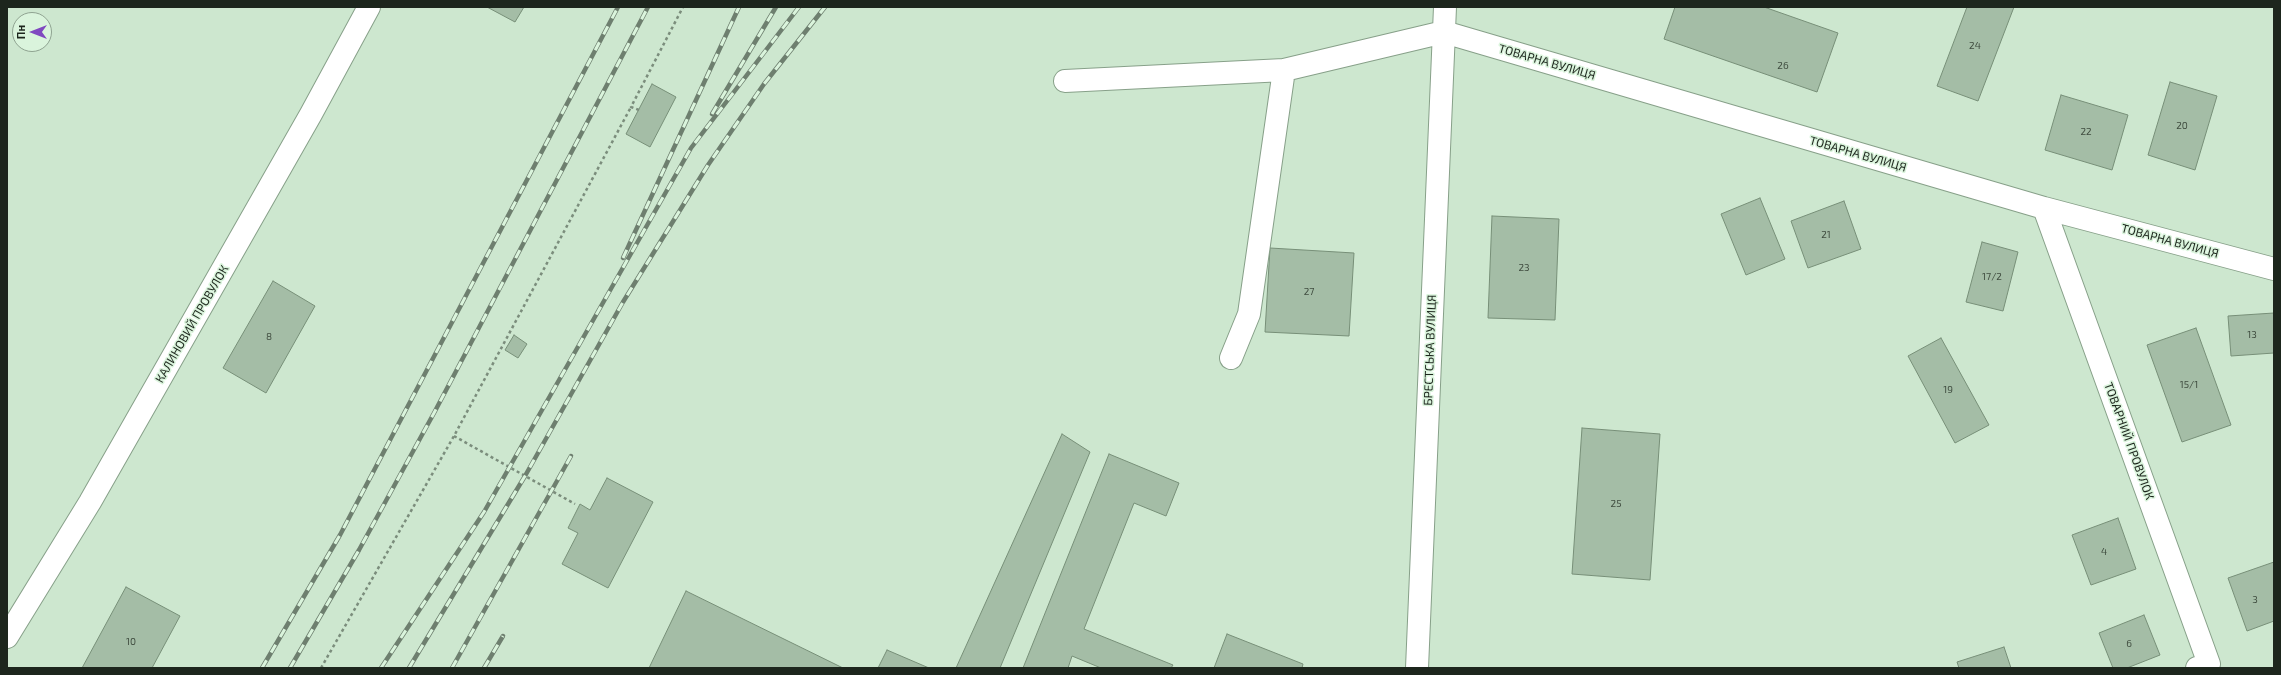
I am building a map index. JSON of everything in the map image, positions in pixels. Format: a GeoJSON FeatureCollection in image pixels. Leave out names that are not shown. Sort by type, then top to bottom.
{"type":"FeatureCollection","features":[{"type":"Feature","properties":{"kind":"street","name":"КАЛИНОВИЙ ПРОВУЛОК"},"geometry":{"type":"LineString","coordinates":[[7,637],[94,495],[311,114],[369,7]]}},
{"type":"Feature","properties":{"kind":"street","name":"БРЕСТСЬКА ВУЛИЦЯ"},"geometry":{"type":"LineString","coordinates":[[1417,668],[1445,7]]}},
{"type":"Feature","properties":{"kind":"street"},"geometry":{"type":"LineString","coordinates":[[1065,81],[1284,70],[1444,32]]}},
{"type":"Feature","properties":{"kind":"street","name":"ТОВАРНА ВУЛИЦЯ"},"geometry":{"type":"LineString","coordinates":[[1444,32],[2044,208],[2274,269]]}},
{"type":"Feature","properties":{"kind":"street"},"geometry":{"type":"LineString","coordinates":[[1231,358],[1248,314],[1284,70]]}},
{"type":"Feature","properties":{"kind":"street","name":"ТОВАРНИЙ ПРОВУЛОК"},"geometry":{"type":"LineString","coordinates":[[2044,208],[2209,664],[2198,668]]}},
{"type":"Feature","properties":{"kind":"path"},"geometry":{"type":"LineString","coordinates":[[321,668],[454,436],[631,107],[683,7]]}},
{"type":"Feature","properties":{"kind":"path"},"geometry":{"type":"LineString","coordinates":[[631,107],[639,110]]}},
{"type":"Feature","properties":{"kind":"path"},"geometry":{"type":"LineString","coordinates":[[454,436],[575,504]]}},
{"type":"Feature","properties":{"kind":"building"},"geometry":{"type":"Polygon","coordinates":[[[487,7],[524,7],[515,22],[487,7]]]}},
{"type":"Feature","properties":{"kind":"building"},"geometry":{"type":"Polygon","coordinates":[[[1675,7],[1764,7],[1838,33],[1817,92],[1664,39],[1675,7]]]}},
{"type":"Feature","properties":{"kind":"building"},"geometry":{"type":"Polygon","coordinates":[[[1967,7],[2014,7],[1978,101],[1937,86],[1967,7]]]}},
{"type":"Feature","properties":{"kind":"building"},"geometry":{"type":"Polygon","coordinates":[[[2170,82],[2217,96],[2195,170],[2148,155],[2170,82]]]}},
{"type":"Feature","properties":{"kind":"building"},"geometry":{"type":"Polygon","coordinates":[[[652,84],[676,97],[650,147],[626,134],[652,84]]]}},
{"type":"Feature","properties":{"kind":"building"},"geometry":{"type":"Polygon","coordinates":[[[2061,95],[2128,115],[2112,170],[2045,150],[2061,95]]]}},
{"type":"Feature","properties":{"kind":"building"},"geometry":{"type":"Polygon","coordinates":[[[1760,198],[1785,259],[1746,275],[1721,214],[1760,198]]]}},
{"type":"Feature","properties":{"kind":"building"},"geometry":{"type":"Polygon","coordinates":[[[1844,201],[1861,249],[1808,268],[1791,221],[1844,201]]]}},
{"type":"Feature","properties":{"kind":"building"},"geometry":{"type":"Polygon","coordinates":[[[1492,216],[1559,219],[1555,320],[1488,318],[1492,216]]]}},
{"type":"Feature","properties":{"kind":"building"},"geometry":{"type":"Polygon","coordinates":[[[1982,242],[2018,252],[2003,311],[1966,302],[1982,242]]]}},
{"type":"Feature","properties":{"kind":"building"},"geometry":{"type":"Polygon","coordinates":[[[1270,248],[1354,253],[1349,336],[1265,332],[1270,248]]]}},
{"type":"Feature","properties":{"kind":"building"},"geometry":{"type":"Polygon","coordinates":[[[273,281],[315,306],[266,393],[223,368],[273,281]]]}},
{"type":"Feature","properties":{"kind":"building"},"geometry":{"type":"Polygon","coordinates":[[[2274,313],[2274,353],[2231,356],[2228,316],[2274,313]]]}},
{"type":"Feature","properties":{"kind":"building"},"geometry":{"type":"Polygon","coordinates":[[[2196,328],[2231,425],[2182,442],[2147,345],[2196,328]]]}},
{"type":"Feature","properties":{"kind":"building"},"geometry":{"type":"Polygon","coordinates":[[[514,335],[527,344],[518,358],[505,350],[514,335]]]}},
{"type":"Feature","properties":{"kind":"building"},"geometry":{"type":"Polygon","coordinates":[[[1941,338],[1989,425],[1955,443],[1908,356],[1941,338]]]}},
{"type":"Feature","properties":{"kind":"building"},"geometry":{"type":"Polygon","coordinates":[[[1582,428],[1660,434],[1650,580],[1572,574],[1582,428]]]}},
{"type":"Feature","properties":{"kind":"building"},"geometry":{"type":"Polygon","coordinates":[[[1062,434],[1090,452],[1000,668],[956,668],[1062,434]]]}},
{"type":"Feature","properties":{"kind":"building"},"geometry":{"type":"Polygon","coordinates":[[[1109,454],[1179,483],[1166,516],[1134,503],[1084,629],[1173,665],[1171,668],[1101,668],[1072,656],[1068,668],[1023,668],[1109,454]]]}},
{"type":"Feature","properties":{"kind":"building"},"geometry":{"type":"Polygon","coordinates":[[[607,478],[653,502],[608,588],[562,564],[578,533],[568,528],[580,504],[590,510],[607,478]]]}},
{"type":"Feature","properties":{"kind":"building"},"geometry":{"type":"Polygon","coordinates":[[[2118,518],[2136,569],[2091,585],[2072,535],[2118,518]]]}},
{"type":"Feature","properties":{"kind":"building"},"geometry":{"type":"Polygon","coordinates":[[[2274,562],[2274,621],[2247,631],[2228,578],[2274,562]]]}},
{"type":"Feature","properties":{"kind":"building"},"geometry":{"type":"Polygon","coordinates":[[[126,587],[180,616],[152,668],[82,668],[126,587]]]}},
{"type":"Feature","properties":{"kind":"building"},"geometry":{"type":"Polygon","coordinates":[[[686,591],[843,668],[649,668],[686,591]]]}},
{"type":"Feature","properties":{"kind":"building"},"geometry":{"type":"Polygon","coordinates":[[[2144,615],[2160,655],[2127,668],[2113,668],[2099,633],[2144,615]]]}},
{"type":"Feature","properties":{"kind":"building"},"geometry":{"type":"Polygon","coordinates":[[[1227,634],[1303,664],[1302,668],[1214,668],[1227,634]]]}},
{"type":"Feature","properties":{"kind":"building"},"geometry":{"type":"Polygon","coordinates":[[[2004,647],[2011,668],[1959,668],[1957,662],[2004,647]]]}},
{"type":"Feature","properties":{"kind":"building"},"geometry":{"type":"Polygon","coordinates":[[[887,650],[929,668],[878,668],[887,650]]]}},
{"type":"Feature","properties":{"kind":"railway"},"geometry":{"type":"LineString","coordinates":[[262,668],[340,535],[618,7]]}},
{"type":"Feature","properties":{"kind":"railway"},"geometry":{"type":"LineString","coordinates":[[290,668],[359,550],[434,413],[648,7]]}},
{"type":"Feature","properties":{"kind":"railway"},"geometry":{"type":"LineString","coordinates":[[623,258],[739,7]]}},
{"type":"Feature","properties":{"kind":"railway"},"geometry":{"type":"LineString","coordinates":[[712,114],[776,7]]}},
{"type":"Feature","properties":{"kind":"railway"},"geometry":{"type":"LineString","coordinates":[[381,668],[484,512],[691,148],[799,7]]}},
{"type":"Feature","properties":{"kind":"railway"},"geometry":{"type":"LineString","coordinates":[[409,668],[525,476],[623,302],[708,165],[764,84],[825,7]]}},
{"type":"Feature","properties":{"kind":"railway"},"geometry":{"type":"LineString","coordinates":[[452,668],[571,456]]}},
{"type":"Feature","properties":{"kind":"railway"},"geometry":{"type":"LineString","coordinates":[[484,668],[503,636]]}}]}
